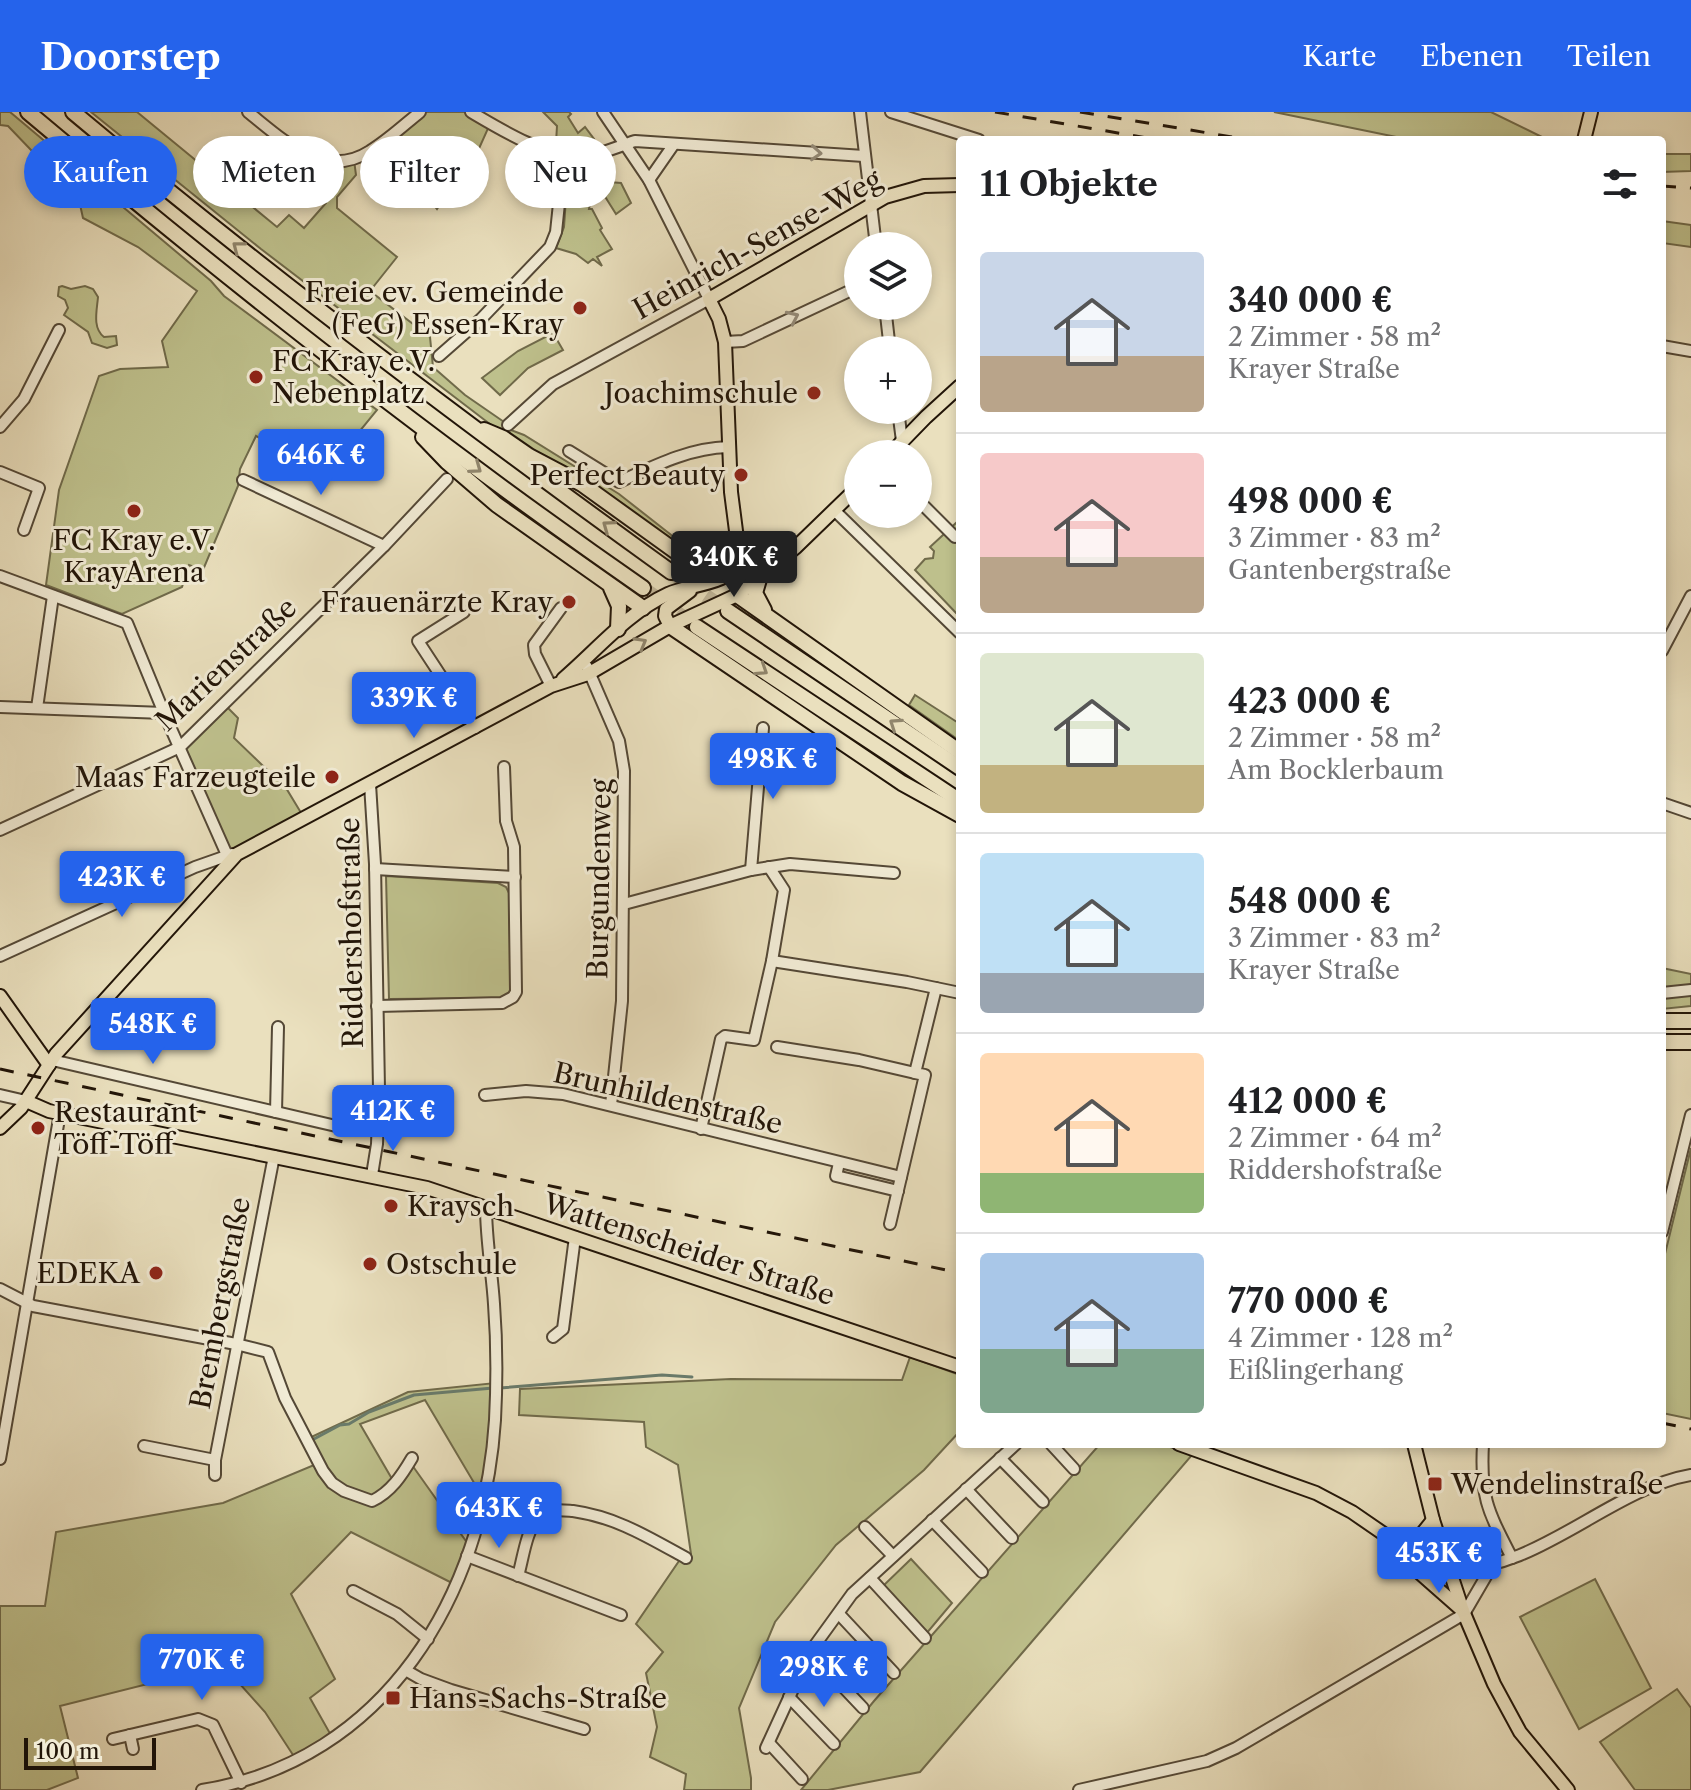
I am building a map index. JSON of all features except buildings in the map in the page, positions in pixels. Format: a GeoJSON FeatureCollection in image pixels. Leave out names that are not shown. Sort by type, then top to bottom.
{"type":"FeatureCollection","features":[{"type":"Feature","properties":{"kind":"highway"},"geometry":{"type":"LineString","coordinates":[[28,112],[229,277],[391,404],[643,588]]}},
{"type":"Feature","properties":{"kind":"highway"},"geometry":{"type":"LineString","coordinates":[[73,112],[214,228],[465,423],[671,572]]}},
{"type":"Feature","properties":{"kind":"highway"},"geometry":{"type":"LineString","coordinates":[[391,404],[447,462],[497,505],[643,608]]}},
{"type":"Feature","properties":{"kind":"highway"},"geometry":{"type":"LineString","coordinates":[[465,423],[503,438],[529,456],[582,484],[714,579]]}},
{"type":"Feature","properties":{"kind":"highway"},"geometry":{"type":"LineString","coordinates":[[685,559],[715,564],[730,561],[739,551]]}},
{"type":"Feature","properties":{"kind":"highway"},"geometry":{"type":"LineString","coordinates":[[760,576],[755,589],[757,599],[778,624]]}},
{"type":"Feature","properties":{"kind":"highway"},"geometry":{"type":"LineString","coordinates":[[605,582],[618,602],[618,629]]}},
{"type":"Feature","properties":{"kind":"highway"},"geometry":{"type":"LineString","coordinates":[[737,595],[956,749]]}},
{"type":"Feature","properties":{"kind":"highway"},"geometry":{"type":"LineString","coordinates":[[728,611],[956,765]]}},
{"type":"Feature","properties":{"kind":"highway"},"geometry":{"type":"LineString","coordinates":[[670,626],[902,783],[956,813]]}},
{"type":"Feature","properties":{"kind":"highway"},"geometry":{"type":"LineString","coordinates":[[697,627],[956,798]]}},
{"type":"Feature","properties":{"kind":"highway"},"geometry":{"type":"LineString","coordinates":[[1666,1021],[1691,1021]]}},
{"type":"Feature","properties":{"kind":"highway"},"geometry":{"type":"LineString","coordinates":[[1666,1042],[1691,1042]]}},
{"type":"Feature","properties":{"kind":"main road"},"geometry":{"type":"LineString","coordinates":[[1585,136],[1591,112]]}},
{"type":"Feature","properties":{"kind":"main road","name":"Heinrich-Sense-Weg"},"geometry":{"type":"LineString","coordinates":[[709,299],[724,294],[871,205],[911,188],[956,185]]}},
{"type":"Feature","properties":{"kind":"main road"},"geometry":{"type":"LineString","coordinates":[[0,1128],[26,1101],[51,1063],[232,854],[370,784],[556,683],[643,608],[668,594],[735,570],[741,561],[728,447],[729,339],[709,299]]}},
{"type":"Feature","properties":{"kind":"main road"},"geometry":{"type":"LineString","coordinates":[[903,440],[956,390]]}},
{"type":"Feature","properties":{"kind":"main road"},"geometry":{"type":"LineString","coordinates":[[556,683],[588,674],[670,626],[737,595],[844,502]]}},
{"type":"Feature","properties":{"kind":"main road"},"geometry":{"type":"LineString","coordinates":[[736,531],[754,555],[768,562],[779,561]]}},
{"type":"Feature","properties":{"kind":"main road"},"geometry":{"type":"LineString","coordinates":[[714,579],[737,595]]}},
{"type":"Feature","properties":{"kind":"main road"},"geometry":{"type":"LineString","coordinates":[[705,608],[716,593],[714,579]]}},
{"type":"Feature","properties":{"kind":"main road"},"geometry":{"type":"LineString","coordinates":[[670,626],[665,616],[666,609],[698,585]]}},
{"type":"Feature","properties":{"kind":"main road"},"geometry":{"type":"LineString","coordinates":[[643,608],[670,626]]}},
{"type":"Feature","properties":{"kind":"main road"},"geometry":{"type":"LineString","coordinates":[[0,996],[51,1063]]}},
{"type":"Feature","properties":{"kind":"main road","name":"Wattenscheider Straße"},"geometry":{"type":"LineString","coordinates":[[26,1101],[60,1113],[427,1188],[956,1366]]}},
{"type":"Feature","properties":{"kind":"main road"},"geometry":{"type":"LineString","coordinates":[[1190,1448],[1316,1493],[1352,1512],[1397,1543],[1449,1568]]}},
{"type":"Feature","properties":{"kind":"main road"},"geometry":{"type":"LineString","coordinates":[[1415,1448],[1433,1520],[1463,1612],[1509,1715],[1568,1790]]}},
{"type":"Feature","properties":{"kind":"main road"},"geometry":{"type":"LineString","coordinates":[[1397,1543],[1421,1535],[1433,1520]]}},
{"type":"Feature","properties":{"kind":"main road"},"geometry":{"type":"LineString","coordinates":[[1382,1534],[1404,1559],[1463,1612]]}},
{"type":"Feature","properties":{"kind":"street"},"geometry":{"type":"LineString","coordinates":[[248,112],[300,153],[334,161],[357,158],[371,151],[420,112]]}},
{"type":"Feature","properties":{"kind":"street"},"geometry":{"type":"LineString","coordinates":[[471,112],[516,136]]}},
{"type":"Feature","properties":{"kind":"street"},"geometry":{"type":"LineString","coordinates":[[603,112],[649,180],[709,299]]}},
{"type":"Feature","properties":{"kind":"street"},"geometry":{"type":"LineString","coordinates":[[860,112],[874,232]]}},
{"type":"Feature","properties":{"kind":"street"},"geometry":{"type":"LineString","coordinates":[[891,112],[966,136]]}},
{"type":"Feature","properties":{"kind":"street"},"geometry":{"type":"LineString","coordinates":[[616,148],[635,141],[864,156]]}},
{"type":"Feature","properties":{"kind":"street"},"geometry":{"type":"LineString","coordinates":[[649,180],[674,144]]}},
{"type":"Feature","properties":{"kind":"street"},"geometry":{"type":"LineString","coordinates":[[439,356],[481,319],[550,247],[556,232],[559,208]]}},
{"type":"Feature","properties":{"kind":"street"},"geometry":{"type":"LineString","coordinates":[[729,339],[743,341],[844,294]]}},
{"type":"Feature","properties":{"kind":"street","name":"Heinrich-Sense-Weg"},"geometry":{"type":"LineString","coordinates":[[508,425],[553,384],[709,299]]}},
{"type":"Feature","properties":{"kind":"street"},"geometry":{"type":"LineString","coordinates":[[0,427],[24,399],[59,330]]}},
{"type":"Feature","properties":{"kind":"street"},"geometry":{"type":"LineString","coordinates":[[1666,347],[1691,351]]}},
{"type":"Feature","properties":{"kind":"street"},"geometry":{"type":"LineString","coordinates":[[569,451],[619,482],[690,453],[711,447],[728,447]]}},
{"type":"Feature","properties":{"kind":"street"},"geometry":{"type":"LineString","coordinates":[[0,472],[39,488],[24,530]]}},
{"type":"Feature","properties":{"kind":"street","name":"Marienstraße"},"geometry":{"type":"LineString","coordinates":[[0,830],[180,747],[384,546],[447,479]]}},
{"type":"Feature","properties":{"kind":"street"},"geometry":{"type":"LineString","coordinates":[[243,480],[384,546]]}},
{"type":"Feature","properties":{"kind":"street"},"geometry":{"type":"LineString","coordinates":[[835,511],[956,629]]}},
{"type":"Feature","properties":{"kind":"street"},"geometry":{"type":"LineString","coordinates":[[932,514],[955,537]]}},
{"type":"Feature","properties":{"kind":"street"},"geometry":{"type":"LineString","coordinates":[[0,576],[127,623],[164,713],[232,854],[0,956]]}},
{"type":"Feature","properties":{"kind":"street"},"geometry":{"type":"LineString","coordinates":[[37,708],[53,596]]}},
{"type":"Feature","properties":{"kind":"street"},"geometry":{"type":"LineString","coordinates":[[1666,643],[1691,596]]}},
{"type":"Feature","properties":{"kind":"street"},"geometry":{"type":"LineString","coordinates":[[556,683],[535,654],[534,645],[561,608]]}},
{"type":"Feature","properties":{"kind":"street"},"geometry":{"type":"LineString","coordinates":[[464,612],[418,641],[475,728]]}},
{"type":"Feature","properties":{"kind":"street","name":"Burgundenweg"},"geometry":{"type":"LineString","coordinates":[[585,660],[588,674],[619,741],[624,765],[621,1015],[611,1105]]}},
{"type":"Feature","properties":{"kind":"street"},"geometry":{"type":"LineString","coordinates":[[0,707],[164,713]]}},
{"type":"Feature","properties":{"kind":"street"},"geometry":{"type":"LineString","coordinates":[[751,870],[763,728]]}},
{"type":"Feature","properties":{"kind":"street"},"geometry":{"type":"LineString","coordinates":[[377,1006],[502,1003],[516,992],[514,847],[506,821],[504,767]]}},
{"type":"Feature","properties":{"kind":"street","name":"Riddershofstraße"},"geometry":{"type":"LineString","coordinates":[[370,784],[375,869],[378,1128],[372,1175]]}},
{"type":"Feature","properties":{"kind":"street"},"geometry":{"type":"LineString","coordinates":[[1666,804],[1691,813]]}},
{"type":"Feature","properties":{"kind":"street"},"geometry":{"type":"LineString","coordinates":[[624,904],[751,870],[790,864],[894,873]]}},
{"type":"Feature","properties":{"kind":"street"},"geometry":{"type":"LineString","coordinates":[[701,1129],[717,1057],[725,1036],[754,1040],[784,890],[769,867]]}},
{"type":"Feature","properties":{"kind":"street"},"geometry":{"type":"LineString","coordinates":[[375,869],[515,877]]}},
{"type":"Feature","properties":{"kind":"street"},"geometry":{"type":"LineString","coordinates":[[772,961],[956,992]]}},
{"type":"Feature","properties":{"kind":"street"},"geometry":{"type":"LineString","coordinates":[[915,1073],[936,988]]}},
{"type":"Feature","properties":{"kind":"street"},"geometry":{"type":"LineString","coordinates":[[1666,993],[1691,990]]}},
{"type":"Feature","properties":{"kind":"street"},"geometry":{"type":"LineString","coordinates":[[276,1112],[278,1027]]}},
{"type":"Feature","properties":{"kind":"street"},"geometry":{"type":"LineString","coordinates":[[777,1047],[859,1060],[925,1075],[890,1224]]}},
{"type":"Feature","properties":{"kind":"street"},"geometry":{"type":"LineString","coordinates":[[51,1063],[336,1126],[378,1128]]}},
{"type":"Feature","properties":{"kind":"street","name":"Brunhildenstraße"},"geometry":{"type":"LineString","coordinates":[[485,1095],[526,1091],[563,1094],[901,1177]]}},
{"type":"Feature","properties":{"kind":"street"},"geometry":{"type":"LineString","coordinates":[[0,1095],[26,1101]]}},
{"type":"Feature","properties":{"kind":"street"},"geometry":{"type":"LineString","coordinates":[[0,1459],[4,1414],[27,1304],[60,1113]]}},
{"type":"Feature","properties":{"kind":"street"},"geometry":{"type":"LineString","coordinates":[[1666,1216],[1691,1115]]}},
{"type":"Feature","properties":{"kind":"street","name":"Brembergstraße"},"geometry":{"type":"LineString","coordinates":[[215,1475],[236,1344],[274,1156]]}},
{"type":"Feature","properties":{"kind":"street","name":"Brunhildenstraße"},"geometry":{"type":"LineString","coordinates":[[839,1163],[836,1176],[898,1191]]}},
{"type":"Feature","properties":{"kind":"street"},"geometry":{"type":"LineString","coordinates":[[202,1790],[241,1783],[291,1762],[341,1733],[374,1706],[407,1671],[450,1598],[482,1507],[495,1409],[494,1304],[486,1207]]}},
{"type":"Feature","properties":{"kind":"street"},"geometry":{"type":"LineString","coordinates":[[553,1337],[563,1329],[575,1237]]}},
{"type":"Feature","properties":{"kind":"street"},"geometry":{"type":"LineString","coordinates":[[0,1289],[27,1304],[263,1350],[272,1357],[280,1387],[316,1457],[332,1483],[344,1491],[372,1501],[399,1479],[412,1458]]}},
{"type":"Feature","properties":{"kind":"street"},"geometry":{"type":"LineString","coordinates":[[144,1446],[215,1460]]}},
{"type":"Feature","properties":{"kind":"street"},"geometry":{"type":"LineString","coordinates":[[802,1779],[768,1746],[810,1652],[852,1594],[1011,1448]]}},
{"type":"Feature","properties":{"kind":"street"},"geometry":{"type":"LineString","coordinates":[[1055,1448],[1074,1469]]}},
{"type":"Feature","properties":{"kind":"street"},"geometry":{"type":"LineString","coordinates":[[1483,1448],[1484,1498],[1512,1558]]}},
{"type":"Feature","properties":{"kind":"street"},"geometry":{"type":"LineString","coordinates":[[1000,1458],[1043,1502]]}},
{"type":"Feature","properties":{"kind":"street"},"geometry":{"type":"LineString","coordinates":[[1449,1568],[1472,1570],[1492,1566],[1670,1480],[1691,1475]]}},
{"type":"Feature","properties":{"kind":"street"},"geometry":{"type":"LineString","coordinates":[[966,1489],[1012,1538]]}},
{"type":"Feature","properties":{"kind":"street"},"geometry":{"type":"LineString","coordinates":[[518,1576],[533,1525],[546,1511],[553,1510],[605,1517],[632,1527],[682,1556],[671,1566]]}},
{"type":"Feature","properties":{"kind":"street"},"geometry":{"type":"LineString","coordinates":[[932,1520],[982,1572]]}},
{"type":"Feature","properties":{"kind":"street"},"geometry":{"type":"LineString","coordinates":[[865,1527],[893,1556]]}},
{"type":"Feature","properties":{"kind":"street"},"geometry":{"type":"LineString","coordinates":[[467,1556],[621,1615]]}},
{"type":"Feature","properties":{"kind":"street"},"geometry":{"type":"LineString","coordinates":[[1079,1790],[1207,1761],[1236,1748],[1463,1612],[1492,1566]]}},
{"type":"Feature","properties":{"kind":"street"},"geometry":{"type":"LineString","coordinates":[[870,1578],[925,1638]]}},
{"type":"Feature","properties":{"kind":"street"},"geometry":{"type":"LineString","coordinates":[[353,1591],[397,1614],[428,1639]]}},
{"type":"Feature","properties":{"kind":"street"},"geometry":{"type":"LineString","coordinates":[[839,1614],[894,1673]]}},
{"type":"Feature","properties":{"kind":"street"},"geometry":{"type":"LineString","coordinates":[[810,1652],[863,1708]]}},
{"type":"Feature","properties":{"kind":"street"},"geometry":{"type":"LineString","coordinates":[[407,1671],[451,1690],[584,1729]]}},
{"type":"Feature","properties":{"kind":"street"},"geometry":{"type":"LineString","coordinates":[[789,1697],[834,1744]]}},
{"type":"Feature","properties":{"kind":"street"},"geometry":{"type":"LineString","coordinates":[[113,1739],[198,1719],[210,1721],[241,1783]]}},
{"type":"Feature","properties":{"kind":"street"},"geometry":{"type":"LineString","coordinates":[[130,1735],[133,1749]]}},
{"type":"Feature","properties":{"kind":"green space"},"geometry":{"type":"Polygon","coordinates":[[[0,112],[10,112],[39,136],[24,136],[24,143],[8,126],[0,125],[0,112]]]}},
{"type":"Feature","properties":{"kind":"green space"},"geometry":{"type":"Polygon","coordinates":[[[91,112],[137,112],[166,136],[121,136],[91,112]]]}},
{"type":"Feature","properties":{"kind":"green space"},"geometry":{"type":"Polygon","coordinates":[[[421,112],[470,112],[490,124],[485,136],[391,136],[421,112]]]}},
{"type":"Feature","properties":{"kind":"green space"},"geometry":{"type":"Polygon","coordinates":[[[543,112],[569,112],[568,117],[578,133],[585,127],[592,136],[556,136],[557,126],[543,112]]]}},
{"type":"Feature","properties":{"kind":"green space"},"geometry":{"type":"Polygon","coordinates":[[[1274,112],[1491,112],[1540,136],[1391,136],[1274,112]]]}},
{"type":"Feature","properties":{"kind":"green space"},"geometry":{"type":"Polygon","coordinates":[[[177,145],[193,158],[193,194],[177,181],[177,145]]]}},
{"type":"Feature","properties":{"kind":"green space"},"geometry":{"type":"Polygon","coordinates":[[[1666,154],[1691,154],[1691,171],[1666,172],[1666,154]]]}},
{"type":"Feature","properties":{"kind":"green space"},"geometry":{"type":"Polygon","coordinates":[[[354,160],[356,175],[344,189],[344,161],[354,160]]]}},
{"type":"Feature","properties":{"kind":"green space"},"geometry":{"type":"Polygon","coordinates":[[[616,183],[621,183],[631,203],[616,214],[612,208],[616,208],[616,183]]]}},
{"type":"Feature","properties":{"kind":"green space"},"geometry":{"type":"Polygon","coordinates":[[[81,208],[124,208],[211,281],[224,296],[377,410],[324,475],[256,436],[240,469],[238,486],[203,570],[189,565],[182,587],[122,614],[46,585],[59,490],[99,376],[120,369],[168,367],[162,341],[197,291],[138,247],[83,218],[81,208]]]}},
{"type":"Feature","properties":{"kind":"green space"},"geometry":{"type":"Polygon","coordinates":[[[210,208],[254,208],[277,227],[289,215],[304,228],[322,208],[337,208],[397,257],[370,291],[430,337],[433,367],[465,395],[507,424],[508,429],[524,435],[619,494],[697,558],[499,431],[210,208]]]}},
{"type":"Feature","properties":{"kind":"green space"},"geometry":{"type":"Polygon","coordinates":[[[565,208],[592,209],[612,249],[597,257],[602,266],[593,259],[588,263],[576,254],[556,248],[564,227],[565,208]]]}},
{"type":"Feature","properties":{"kind":"green space"},"geometry":{"type":"Polygon","coordinates":[[[1666,222],[1691,225],[1691,247],[1666,244],[1666,222]]]}},
{"type":"Feature","properties":{"kind":"green space"},"geometry":{"type":"Polygon","coordinates":[[[59,287],[93,289],[98,297],[98,329],[104,337],[116,336],[117,345],[107,348],[92,343],[88,332],[64,315],[68,308],[65,300],[58,296],[59,287]]]}},
{"type":"Feature","properties":{"kind":"green space"},"geometry":{"type":"Polygon","coordinates":[[[553,333],[563,350],[528,368],[500,395],[482,378],[518,351],[553,333]]]}},
{"type":"Feature","properties":{"kind":"green space"},"geometry":{"type":"Polygon","coordinates":[[[956,523],[956,613],[915,570],[925,559],[933,558],[934,551],[930,547],[956,523]]]}},
{"type":"Feature","properties":{"kind":"green space"},"geometry":{"type":"Polygon","coordinates":[[[915,695],[956,721],[956,738],[909,705],[915,695]]]}},
{"type":"Feature","properties":{"kind":"green space"},"geometry":{"type":"Polygon","coordinates":[[[225,705],[238,718],[234,738],[286,788],[303,816],[227,854],[181,748],[225,705]]]}},
{"type":"Feature","properties":{"kind":"green space"},"geometry":{"type":"Polygon","coordinates":[[[386,876],[498,883],[506,887],[509,893],[511,988],[508,995],[501,998],[389,999],[386,876]]]}},
{"type":"Feature","properties":{"kind":"green space"},"geometry":{"type":"Polygon","coordinates":[[[1666,969],[1691,974],[1691,1006],[1666,1009],[1666,969]]]}},
{"type":"Feature","properties":{"kind":"green space"},"geometry":{"type":"Polygon","coordinates":[[[1691,1148],[1691,1419],[1666,1414],[1666,1250],[1691,1148]]]}},
{"type":"Feature","properties":{"kind":"green space"},"geometry":{"type":"Polygon","coordinates":[[[910,1357],[956,1374],[956,1435],[924,1470],[836,1545],[775,1622],[739,1708],[751,1790],[684,1790],[686,1774],[650,1757],[657,1727],[646,1673],[663,1652],[636,1624],[679,1561],[691,1554],[678,1465],[646,1447],[644,1422],[519,1415],[520,1389],[731,1379],[902,1380],[910,1357]]]}},
{"type":"Feature","properties":{"kind":"green space"},"geometry":{"type":"Polygon","coordinates":[[[495,1383],[483,1498],[425,1400],[360,1424],[395,1484],[412,1465],[468,1544],[454,1584],[351,1532],[291,1594],[335,1679],[310,1698],[332,1737],[295,1758],[265,1712],[223,1665],[60,1706],[78,1778],[47,1790],[0,1790],[0,1606],[45,1606],[56,1532],[223,1503],[319,1463],[307,1439],[408,1392],[495,1383]]]}},
{"type":"Feature","properties":{"kind":"green space"},"geometry":{"type":"Polygon","coordinates":[[[1096,1448],[1173,1448],[1192,1455],[920,1772],[828,1790],[801,1790],[874,1701],[1096,1448]]]}},
{"type":"Feature","properties":{"kind":"green space"},"geometry":{"type":"Polygon","coordinates":[[[911,1559],[952,1603],[926,1634],[882,1587],[911,1559]]]}},
{"type":"Feature","properties":{"kind":"green space"},"geometry":{"type":"Polygon","coordinates":[[[1595,1579],[1651,1688],[1579,1729],[1520,1617],[1595,1579]]]}},
{"type":"Feature","properties":{"kind":"green space"},"geometry":{"type":"Polygon","coordinates":[[[1677,1689],[1691,1708],[1691,1790],[1635,1790],[1600,1742],[1677,1689]]]}},
{"type":"Feature","properties":{"kind":"waterway"},"geometry":{"type":"LineString","coordinates":[[500,1388],[662,1375],[692,1377]]}},
{"type":"Feature","properties":{"kind":"waterway"},"geometry":{"type":"LineString","coordinates":[[314,1439],[369,1412],[414,1395],[493,1388]]}},
{"type":"Feature","properties":{"kind":"tunnel"},"geometry":{"type":"LineString","coordinates":[[671,572],[728,611]]}},
{"type":"Feature","properties":{"kind":"tunnel"},"geometry":{"type":"LineString","coordinates":[[643,588],[697,627]]}},
{"type":"Feature","properties":{"kind":"railway"},"geometry":{"type":"LineString","coordinates":[[995,112],[1136,136]]}},
{"type":"Feature","properties":{"kind":"railway"},"geometry":{"type":"LineString","coordinates":[[1080,112],[1227,136]]}},
{"type":"Feature","properties":{"kind":"railway"},"geometry":{"type":"LineString","coordinates":[[1666,186],[1691,188]]}},
{"type":"Feature","properties":{"kind":"railway"},"geometry":{"type":"LineString","coordinates":[[0,1069],[956,1272]]}},
{"type":"Feature","properties":{"kind":"railway"},"geometry":{"type":"LineString","coordinates":[[1666,1424],[1691,1429]]}},
{"type":"Feature","properties":{"kind":"place","name":"Freie ev. Gemeinde (FeG) Essen-Kray"},"geometry":{"type":"Point","coordinates":[580,308]}},
{"type":"Feature","properties":{"kind":"place","name":"FC Kray e.V. Nebenplatz"},"geometry":{"type":"Point","coordinates":[256,377]}},
{"type":"Feature","properties":{"kind":"place","name":"Joachimschule"},"geometry":{"type":"Point","coordinates":[814,393]}},
{"type":"Feature","properties":{"kind":"place","name":"Perfect Beauty"},"geometry":{"type":"Point","coordinates":[741,475]}},
{"type":"Feature","properties":{"kind":"place","name":"FC Kray e.V. KrayArena"},"geometry":{"type":"Point","coordinates":[134,511]}},
{"type":"Feature","properties":{"kind":"place","name":"Frauenärzte Kray"},"geometry":{"type":"Point","coordinates":[569,602]}},
{"type":"Feature","properties":{"kind":"place","name":"Maas Farzeugteile"},"geometry":{"type":"Point","coordinates":[332,777]}},
{"type":"Feature","properties":{"kind":"place","name":"Restaurant Töff-Töff"},"geometry":{"type":"Point","coordinates":[38,1128]}},
{"type":"Feature","properties":{"kind":"place","name":"Kraysch"},"geometry":{"type":"Point","coordinates":[391,1206]}},
{"type":"Feature","properties":{"kind":"place","name":"Ostschule"},"geometry":{"type":"Point","coordinates":[370,1264]}},
{"type":"Feature","properties":{"kind":"place","name":"EDEKA"},"geometry":{"type":"Point","coordinates":[156,1273]}},
{"type":"Feature","properties":{"kind":"place","name":"Wendelinstraße"},"geometry":{"type":"Point","coordinates":[1435,1484]}},
{"type":"Feature","properties":{"kind":"place","name":"Hans-Sachs-Straße"},"geometry":{"type":"Point","coordinates":[393,1698]}}]}
